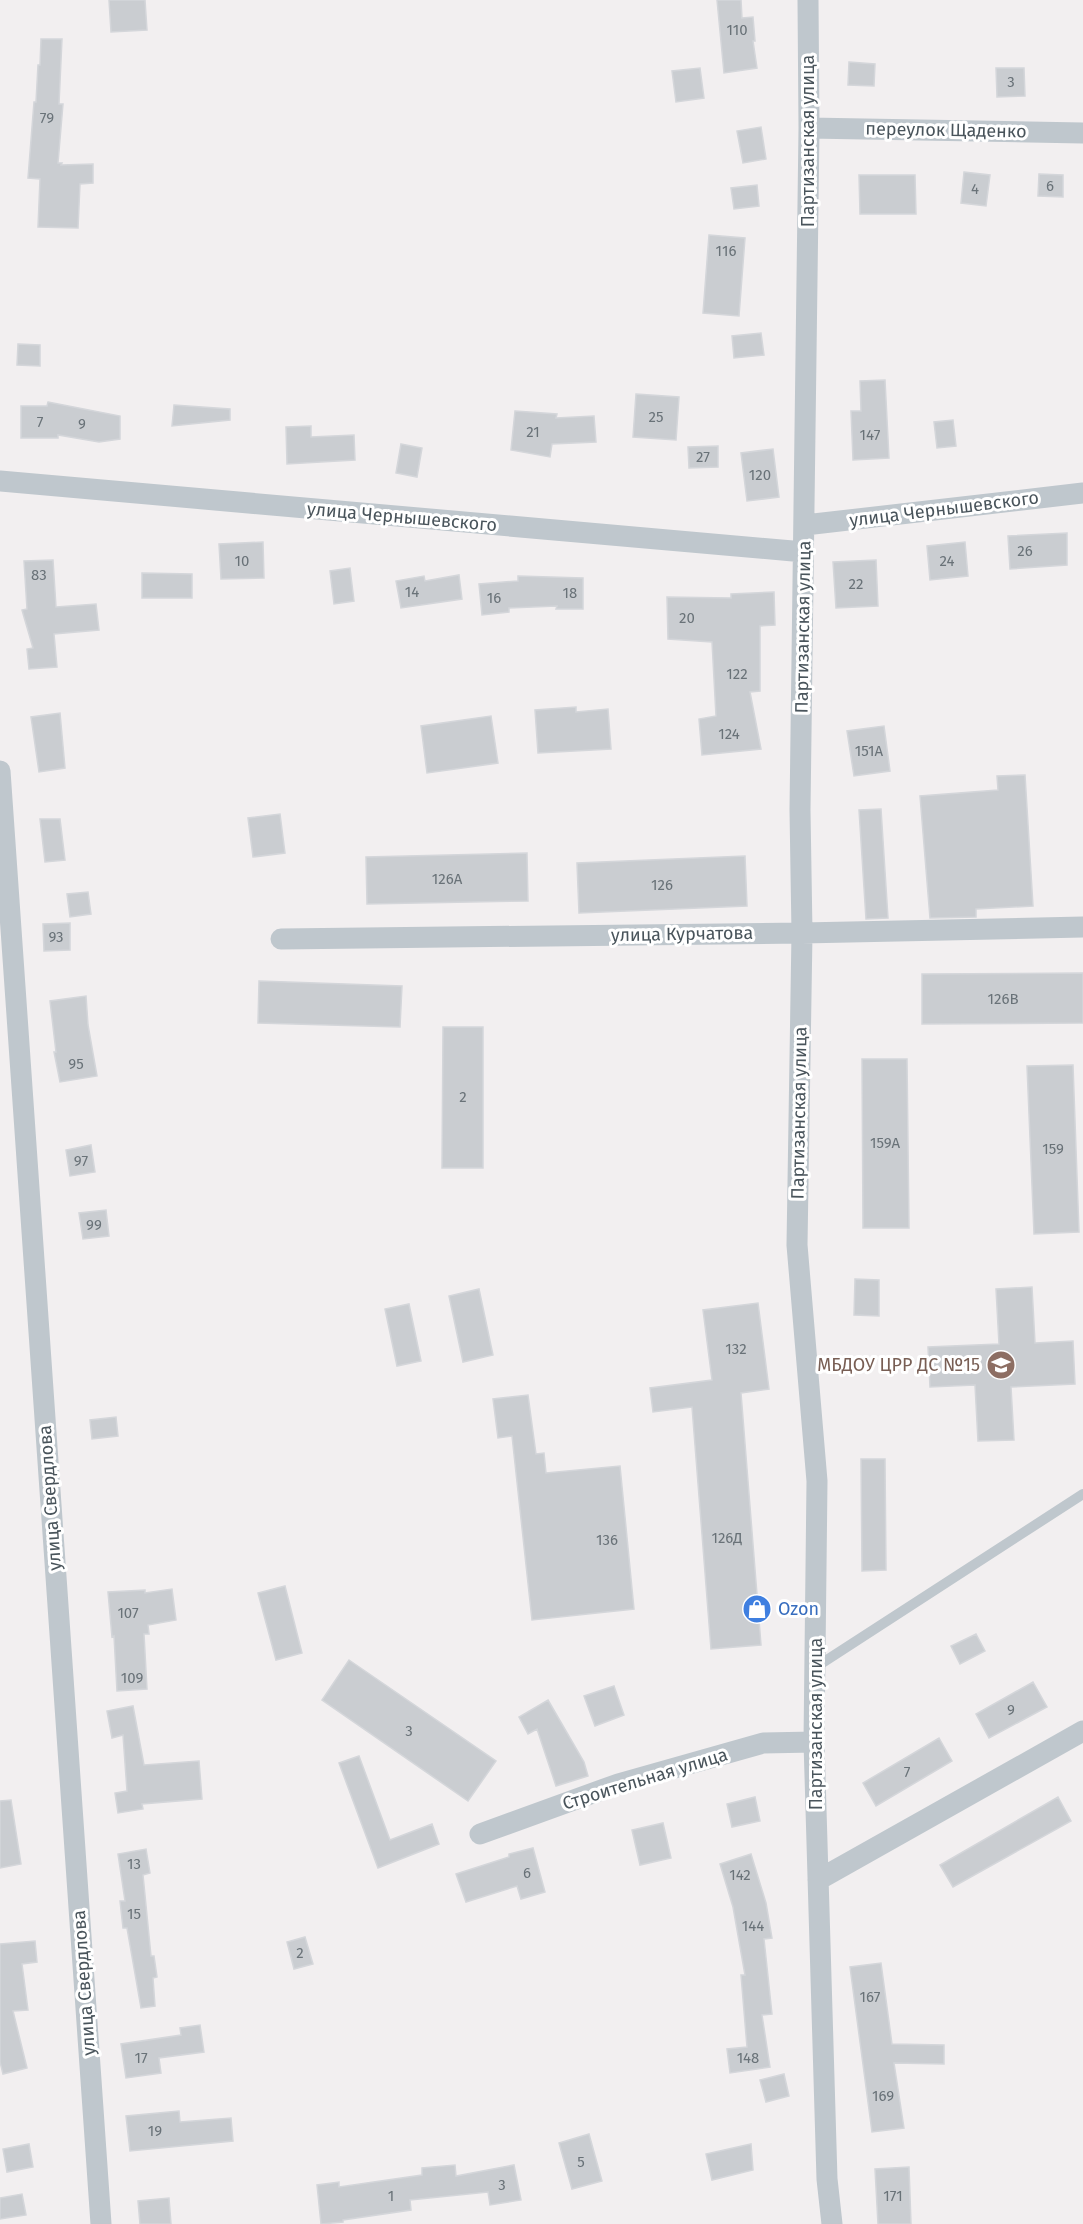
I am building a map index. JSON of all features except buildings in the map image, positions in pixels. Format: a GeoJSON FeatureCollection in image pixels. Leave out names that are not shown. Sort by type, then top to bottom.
{"type":"FeatureCollection","features":[{"type":"Feature","properties":{"kind":"street","name":"Партизанская улица"},"geometry":{"type":"LineString","coordinates":[[808,0],[809,128],[800,810],[802,933],[796,1245],[817,1480],[814,1742],[827,2179],[832,2224]]}},
{"type":"Feature","properties":{"kind":"street","name":"переулок Щаденко"},"geometry":{"type":"LineString","coordinates":[[809,128],[1083,133]]}},
{"type":"Feature","properties":{"kind":"street","name":"улица Чернышевского"},"geometry":{"type":"LineString","coordinates":[[0,481],[804,552]]}},
{"type":"Feature","properties":{"kind":"street","name":"улица Чернышевского"},"geometry":{"type":"LineString","coordinates":[[805,525],[1083,493]]}},
{"type":"Feature","properties":{"kind":"street","name":"улица Свердлова"},"geometry":{"type":"LineString","coordinates":[[0,771],[101,2224]]}},
{"type":"Feature","properties":{"kind":"street","name":"улица Курчатова"},"geometry":{"type":"LineString","coordinates":[[281,939],[1083,927]]}},
{"type":"Feature","properties":{"kind":"street"},"geometry":{"type":"LineString","coordinates":[[818,1880],[1083,1731]]}},
{"type":"Feature","properties":{"kind":"street","name":"Строительная улица"},"geometry":{"type":"LineString","coordinates":[[480,1834],[618,1784],[763,1743],[814,1742]]}},
{"type":"Feature","properties":{"kind":"lane"},"geometry":{"type":"LineString","coordinates":[[816,1667],[1083,1494]]}},
{"type":"Feature","properties":{"kind":"place","name":"МБДОУ ЦРР ДС №15"},"geometry":{"type":"Point","coordinates":[1001,1365]}},
{"type":"Feature","properties":{"kind":"place","name":"Ozon"},"geometry":{"type":"Point","coordinates":[757,1609]}}]}
